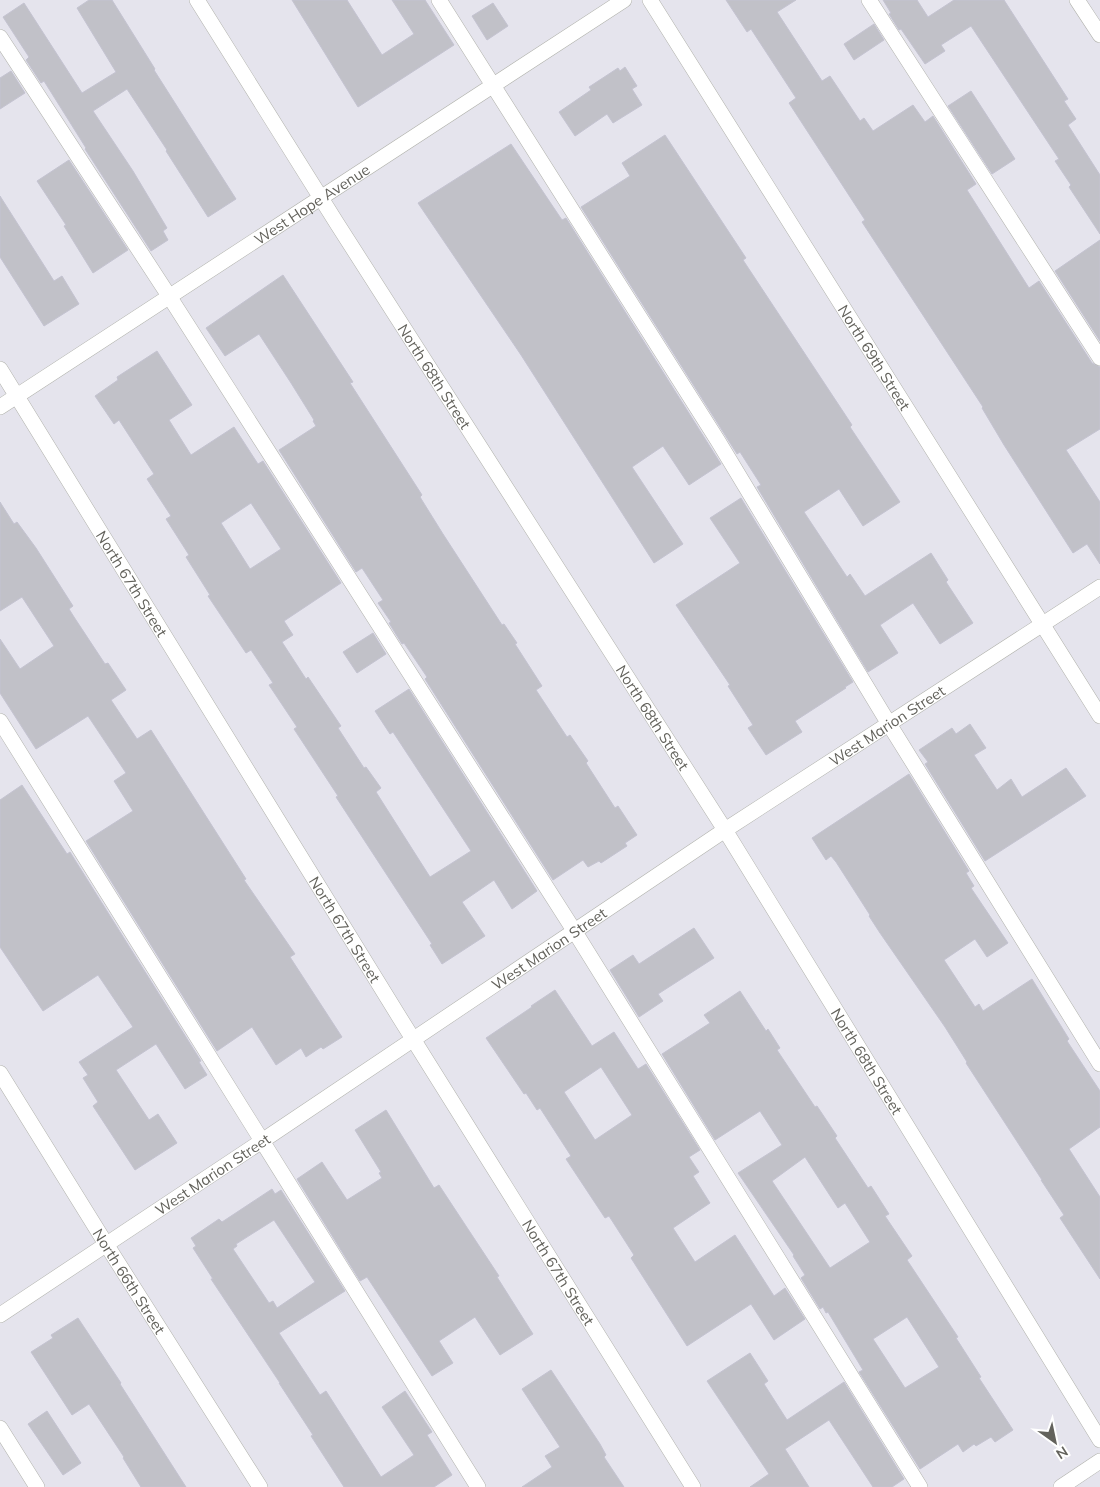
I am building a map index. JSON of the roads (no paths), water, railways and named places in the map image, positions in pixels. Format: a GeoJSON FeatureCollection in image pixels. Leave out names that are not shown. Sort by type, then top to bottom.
{"type":"FeatureCollection","features":[{"type":"Feature","properties":{"kind":"street","name":"North 68th Street"},"geometry":{"type":"LineString","coordinates":[[197,0],[321,198],[726,830],[1100,1440]]}},
{"type":"Feature","properties":{"kind":"street"},"geometry":{"type":"LineString","coordinates":[[438,0],[494,85],[713,433],[889,724],[1100,1064]]}},
{"type":"Feature","properties":{"kind":"street","name":"West Hope Avenue"},"geometry":{"type":"LineString","coordinates":[[0,407],[624,0]]}},
{"type":"Feature","properties":{"kind":"street","name":"North 69th Street"},"geometry":{"type":"LineString","coordinates":[[650,0],[1100,716]]}},
{"type":"Feature","properties":{"kind":"street"},"geometry":{"type":"LineString","coordinates":[[869,0],[1100,358]]}},
{"type":"Feature","properties":{"kind":"street"},"geometry":{"type":"LineString","coordinates":[[1077,0],[1100,35]]}},
{"type":"Feature","properties":{"kind":"street"},"geometry":{"type":"LineString","coordinates":[[0,37],[169,296],[575,932],[920,1487]]}},
{"type":"Feature","properties":{"kind":"street","name":"North 67th Street"},"geometry":{"type":"LineString","coordinates":[[0,369],[413,1040],[693,1487]]}},
{"type":"Feature","properties":{"kind":"street","name":"West Marion Street"},"geometry":{"type":"LineString","coordinates":[[0,1314],[262,1142],[726,830],[1100,587]]}},
{"type":"Feature","properties":{"kind":"street"},"geometry":{"type":"LineString","coordinates":[[0,721],[478,1487]]}},
{"type":"Feature","properties":{"kind":"street","name":"North 66th Street"},"geometry":{"type":"LineString","coordinates":[[0,1073],[260,1487]]}},
{"type":"Feature","properties":{"kind":"street"},"geometry":{"type":"LineString","coordinates":[[0,1428],[37,1487]]}},
{"type":"Feature","properties":{"kind":"street"},"geometry":{"type":"LineString","coordinates":[[1061,1487],[1100,1461]]}}]}
